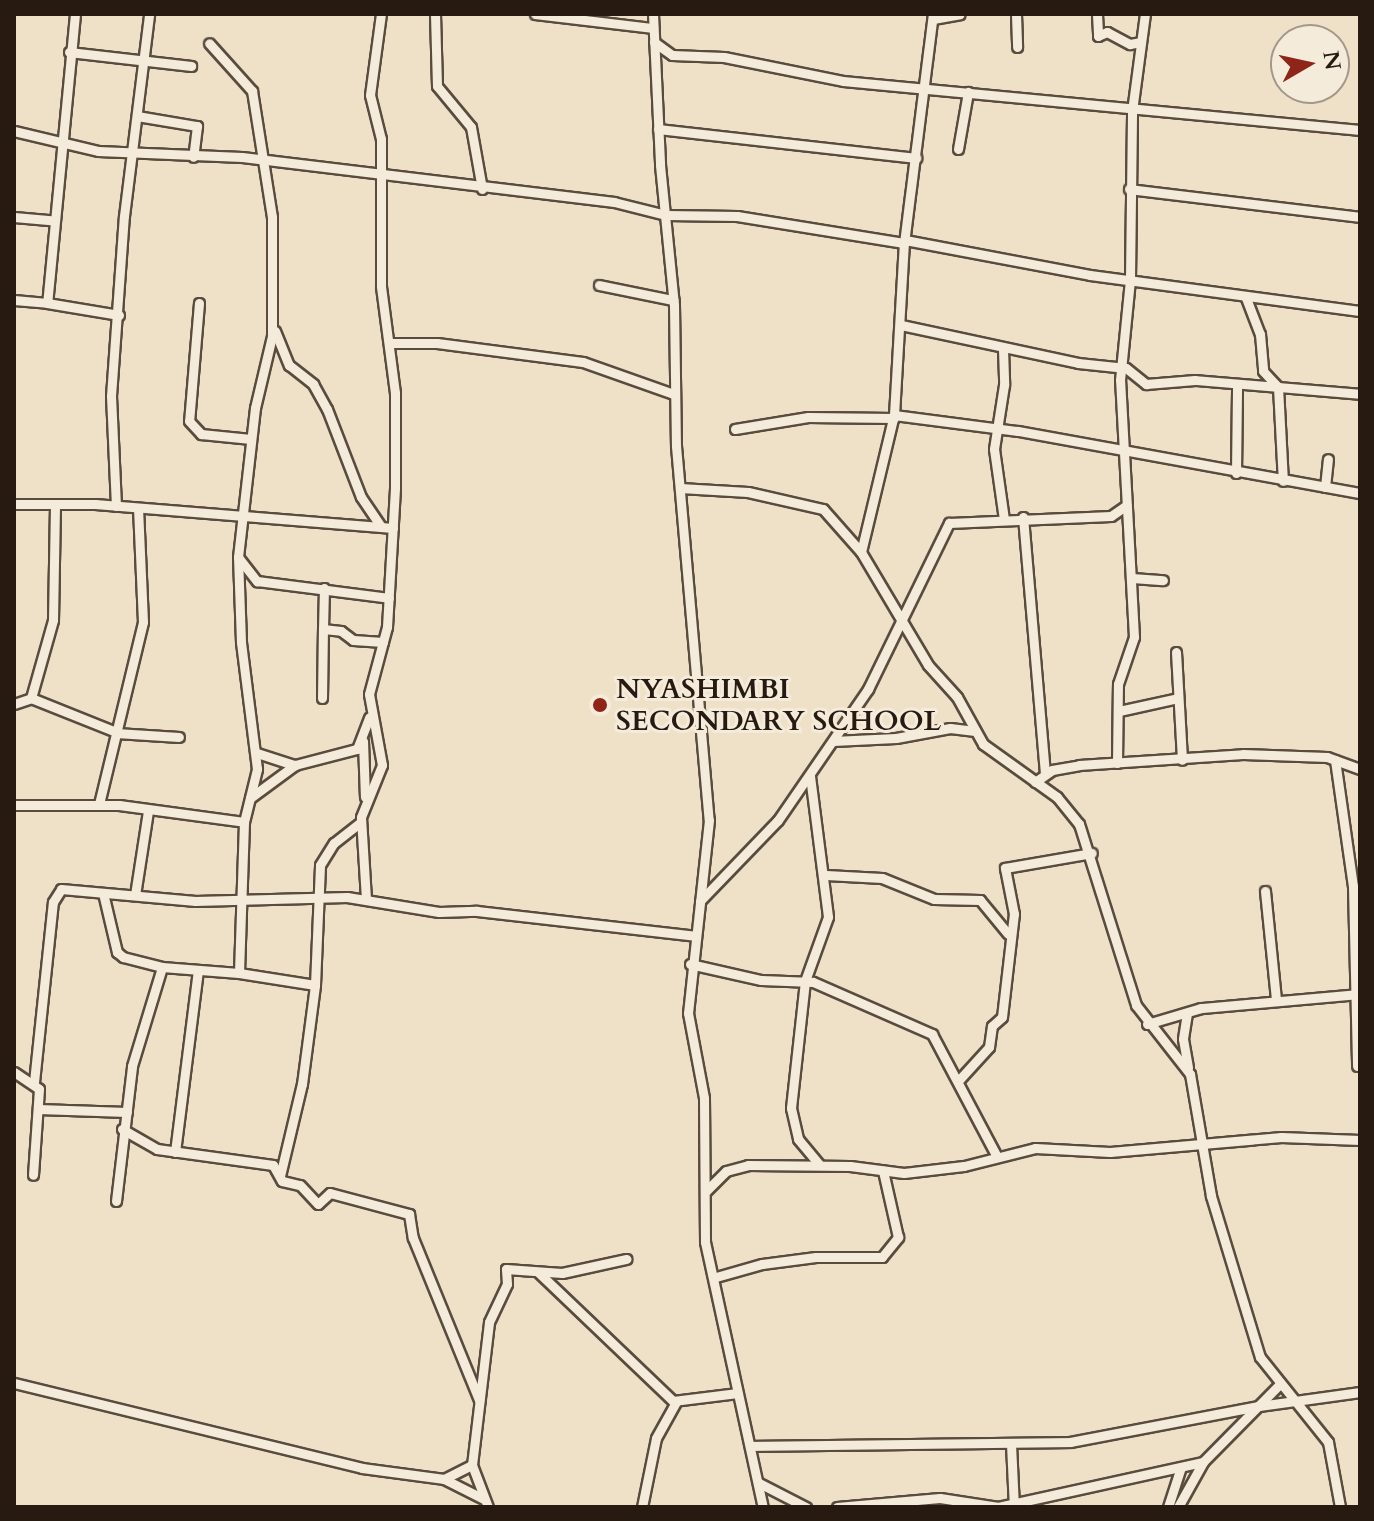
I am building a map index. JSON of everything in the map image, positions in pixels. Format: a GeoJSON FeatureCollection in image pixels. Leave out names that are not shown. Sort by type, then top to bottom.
{"type":"FeatureCollection","features":[{"type":"Feature","properties":{"kind":"street"},"geometry":{"type":"LineString","coordinates":[[47,303],[51,220],[75,14]]}},
{"type":"Feature","properties":{"kind":"street"},"geometry":{"type":"LineString","coordinates":[[116,506],[111,396],[149,14]]}},
{"type":"Feature","properties":{"kind":"street"},"geometry":{"type":"LineString","coordinates":[[366,899],[361,822],[365,801],[363,741],[370,710],[371,685],[383,642],[393,528],[395,393],[382,298],[379,127],[370,95],[381,14]]}},
{"type":"Feature","properties":{"kind":"street"},"geometry":{"type":"LineString","coordinates":[[435,14],[437,86],[471,127],[482,189]]}},
{"type":"Feature","properties":{"kind":"street"},"geometry":{"type":"LineString","coordinates":[[535,14],[653,28]]}},
{"type":"Feature","properties":{"kind":"street"},"geometry":{"type":"LineString","coordinates":[[653,14],[658,129],[673,300],[674,394],[680,488],[691,634],[701,693],[699,752],[708,805],[690,964],[688,1013],[704,1098],[705,1242],[716,1277],[763,1507]]}},
{"type":"Feature","properties":{"kind":"street"},"geometry":{"type":"LineString","coordinates":[[861,552],[894,416],[904,242],[933,17],[960,14]]}},
{"type":"Feature","properties":{"kind":"street"},"geometry":{"type":"LineString","coordinates":[[1016,14],[1017,47]]}},
{"type":"Feature","properties":{"kind":"street"},"geometry":{"type":"LineString","coordinates":[[1097,14],[1098,36],[1107,32],[1130,44],[1140,42]]}},
{"type":"Feature","properties":{"kind":"street"},"geometry":{"type":"LineString","coordinates":[[1117,763],[1118,684],[1134,637],[1121,368],[1130,279],[1132,111],[1142,16]]}},
{"type":"Feature","properties":{"kind":"street"},"geometry":{"type":"LineString","coordinates":[[654,42],[677,56],[724,57],[843,81],[925,86],[1132,111],[1360,130]]}},
{"type":"Feature","properties":{"kind":"street"},"geometry":{"type":"LineString","coordinates":[[209,43],[252,91],[272,217],[273,320],[251,439],[238,557],[241,642],[257,753],[244,822],[239,973]]}},
{"type":"Feature","properties":{"kind":"street"},"geometry":{"type":"LineString","coordinates":[[69,52],[191,66]]}},
{"type":"Feature","properties":{"kind":"street"},"geometry":{"type":"LineString","coordinates":[[958,149],[968,92]]}},
{"type":"Feature","properties":{"kind":"street"},"geometry":{"type":"LineString","coordinates":[[137,116],[197,126],[193,157]]}},
{"type":"Feature","properties":{"kind":"street"},"geometry":{"type":"LineString","coordinates":[[658,129],[916,158]]}},
{"type":"Feature","properties":{"kind":"street"},"geometry":{"type":"LineString","coordinates":[[14,131],[62,143],[133,154],[262,160],[379,173],[482,189],[614,202],[666,215],[737,216],[1246,298],[1360,311]]}},
{"type":"Feature","properties":{"kind":"street"},"geometry":{"type":"LineString","coordinates":[[1129,189],[1360,217]]}},
{"type":"Feature","properties":{"kind":"street"},"geometry":{"type":"LineString","coordinates":[[14,217],[51,220]]}},
{"type":"Feature","properties":{"kind":"street"},"geometry":{"type":"LineString","coordinates":[[599,285],[673,300]]}},
{"type":"Feature","properties":{"kind":"street"},"geometry":{"type":"LineString","coordinates":[[1246,298],[1260,334],[1263,371],[1278,387],[1283,481]]}},
{"type":"Feature","properties":{"kind":"street"},"geometry":{"type":"LineString","coordinates":[[14,300],[119,315]]}},
{"type":"Feature","properties":{"kind":"street"},"geometry":{"type":"LineString","coordinates":[[199,303],[189,421],[201,434],[251,439]]}},
{"type":"Feature","properties":{"kind":"street"},"geometry":{"type":"LineString","coordinates":[[273,320],[289,365],[313,384],[327,409],[330,430],[344,442],[361,497],[381,527]]}},
{"type":"Feature","properties":{"kind":"street"},"geometry":{"type":"LineString","coordinates":[[901,325],[1003,349],[1121,368],[1146,384],[1195,380],[1360,394]]}},
{"type":"Feature","properties":{"kind":"street"},"geometry":{"type":"LineString","coordinates":[[390,343],[583,362],[674,394]]}},
{"type":"Feature","properties":{"kind":"street"},"geometry":{"type":"LineString","coordinates":[[1003,349],[1004,385],[996,428],[1004,519]]}},
{"type":"Feature","properties":{"kind":"street"},"geometry":{"type":"LineString","coordinates":[[1236,473],[1237,385]]}},
{"type":"Feature","properties":{"kind":"street"},"geometry":{"type":"LineString","coordinates":[[735,429],[808,417],[894,416],[996,428],[1124,449],[1236,473],[1360,493]]}},
{"type":"Feature","properties":{"kind":"street"},"geometry":{"type":"LineString","coordinates":[[1325,487],[1328,459]]}},
{"type":"Feature","properties":{"kind":"street"},"geometry":{"type":"LineString","coordinates":[[680,488],[744,491],[820,508],[861,552],[928,665],[957,697],[973,731],[1007,766],[1035,782],[1070,811],[1092,853],[1121,965],[1147,1024],[1188,1068]]}},
{"type":"Feature","properties":{"kind":"street"},"geometry":{"type":"LineString","coordinates":[[14,504],[116,506],[393,528]]}},
{"type":"Feature","properties":{"kind":"street"},"geometry":{"type":"LineString","coordinates":[[31,698],[53,620],[55,504]]}},
{"type":"Feature","properties":{"kind":"street"},"geometry":{"type":"LineString","coordinates":[[698,902],[772,827],[868,689],[949,523],[1023,517],[1111,516],[1127,505]]}},
{"type":"Feature","properties":{"kind":"street"},"geometry":{"type":"LineString","coordinates":[[99,804],[143,622],[138,508]]}},
{"type":"Feature","properties":{"kind":"street"},"geometry":{"type":"LineString","coordinates":[[1023,517],[1045,774]]}},
{"type":"Feature","properties":{"kind":"street"},"geometry":{"type":"LineString","coordinates":[[238,557],[257,581],[389,598]]}},
{"type":"Feature","properties":{"kind":"street"},"geometry":{"type":"LineString","coordinates":[[1132,578],[1163,580]]}},
{"type":"Feature","properties":{"kind":"street"},"geometry":{"type":"LineString","coordinates":[[322,698],[324,588]]}},
{"type":"Feature","properties":{"kind":"street"},"geometry":{"type":"LineString","coordinates":[[323,629],[341,631],[353,640],[383,642]]}},
{"type":"Feature","properties":{"kind":"street"},"geometry":{"type":"LineString","coordinates":[[1176,652],[1182,760]]}},
{"type":"Feature","properties":{"kind":"street"},"geometry":{"type":"LineString","coordinates":[[14,704],[31,698],[116,732],[179,737]]}},
{"type":"Feature","properties":{"kind":"street"},"geometry":{"type":"LineString","coordinates":[[1119,711],[1178,698]]}},
{"type":"Feature","properties":{"kind":"street"},"geometry":{"type":"LineString","coordinates":[[365,801],[382,765],[370,710]]}},
{"type":"Feature","properties":{"kind":"street"},"geometry":{"type":"LineString","coordinates":[[833,741],[896,738],[950,728],[973,731]]}},
{"type":"Feature","properties":{"kind":"street"},"geometry":{"type":"LineString","coordinates":[[250,798],[295,765],[349,753],[363,741]]}},
{"type":"Feature","properties":{"kind":"street"},"geometry":{"type":"LineString","coordinates":[[257,753],[295,765]]}},
{"type":"Feature","properties":{"kind":"street"},"geometry":{"type":"LineString","coordinates":[[1035,782],[1045,774],[1117,763],[1243,754],[1335,760],[1360,769]]}},
{"type":"Feature","properties":{"kind":"street"},"geometry":{"type":"LineString","coordinates":[[1335,760],[1353,886],[1357,1066]]}},
{"type":"Feature","properties":{"kind":"street"},"geometry":{"type":"LineString","coordinates":[[810,776],[826,875],[827,929],[805,981],[791,1108],[798,1139],[819,1164]]}},
{"type":"Feature","properties":{"kind":"street"},"geometry":{"type":"LineString","coordinates":[[14,805],[38,809],[99,804],[244,822]]}},
{"type":"Feature","properties":{"kind":"street"},"geometry":{"type":"LineString","coordinates":[[135,895],[148,811]]}},
{"type":"Feature","properties":{"kind":"street"},"geometry":{"type":"LineString","coordinates":[[280,1176],[302,1084],[315,985],[323,854],[361,822]]}},
{"type":"Feature","properties":{"kind":"street"},"geometry":{"type":"LineString","coordinates":[[958,1081],[989,1047],[992,1026],[1002,1017],[1008,934],[1014,914],[1005,868],[1092,853]]}},
{"type":"Feature","properties":{"kind":"street"},"geometry":{"type":"LineString","coordinates":[[826,875],[882,878],[934,899],[980,900],[1008,934]]}},
{"type":"Feature","properties":{"kind":"street"},"geometry":{"type":"LineString","coordinates":[[33,1175],[38,1109],[34,1082],[55,895],[61,889],[241,900],[366,899],[439,912],[477,911],[695,936]]}},
{"type":"Feature","properties":{"kind":"street"},"geometry":{"type":"LineString","coordinates":[[1265,891],[1276,1000]]}},
{"type":"Feature","properties":{"kind":"street"},"geometry":{"type":"LineString","coordinates":[[103,893],[117,952],[162,967],[239,973],[315,985]]}},
{"type":"Feature","properties":{"kind":"street"},"geometry":{"type":"LineString","coordinates":[[690,964],[761,980],[805,981],[932,1034],[997,1157]]}},
{"type":"Feature","properties":{"kind":"street"},"geometry":{"type":"LineString","coordinates":[[116,1201],[122,1129],[140,1026],[162,967]]}},
{"type":"Feature","properties":{"kind":"street"},"geometry":{"type":"LineString","coordinates":[[175,1152],[198,971]]}},
{"type":"Feature","properties":{"kind":"street"},"geometry":{"type":"LineString","coordinates":[[1147,1024],[1187,1013],[1276,1000],[1357,994]]}},
{"type":"Feature","properties":{"kind":"street"},"geometry":{"type":"LineString","coordinates":[[1187,1013],[1183,1039],[1199,1144],[1253,1338],[1279,1385],[1328,1442],[1340,1507]]}},
{"type":"Feature","properties":{"kind":"street"},"geometry":{"type":"LineString","coordinates":[[14,1072],[34,1082]]}},
{"type":"Feature","properties":{"kind":"street"},"geometry":{"type":"LineString","coordinates":[[38,1109],[127,1112]]}},
{"type":"Feature","properties":{"kind":"street"},"geometry":{"type":"LineString","coordinates":[[122,1129],[154,1149],[271,1164],[280,1176],[300,1185],[318,1204],[330,1193],[409,1214],[413,1238],[479,1400]]}},
{"type":"Feature","properties":{"kind":"street"},"geometry":{"type":"LineString","coordinates":[[706,1191],[737,1166],[819,1164],[883,1171],[941,1171],[1035,1148],[1110,1152],[1281,1137],[1360,1140]]}},
{"type":"Feature","properties":{"kind":"street"},"geometry":{"type":"LineString","coordinates":[[716,1277],[762,1264],[816,1257],[882,1257],[898,1237],[883,1171]]}},
{"type":"Feature","properties":{"kind":"street"},"geometry":{"type":"LineString","coordinates":[[486,1503],[472,1465],[489,1322],[507,1284],[506,1269],[562,1273],[626,1259]]}},
{"type":"Feature","properties":{"kind":"street"},"geometry":{"type":"LineString","coordinates":[[536,1271],[676,1402]]}},
{"type":"Feature","properties":{"kind":"street"},"geometry":{"type":"LineString","coordinates":[[14,1383],[362,1468],[444,1479],[486,1503]]}},
{"type":"Feature","properties":{"kind":"street"},"geometry":{"type":"LineString","coordinates":[[1178,1507],[1203,1462],[1279,1385]]}},
{"type":"Feature","properties":{"kind":"street"},"geometry":{"type":"LineString","coordinates":[[750,1446],[1070,1442],[1259,1406],[1298,1404],[1360,1392]]}},
{"type":"Feature","properties":{"kind":"street"},"geometry":{"type":"LineString","coordinates":[[676,1402],[738,1393]]}},
{"type":"Feature","properties":{"kind":"street"},"geometry":{"type":"LineString","coordinates":[[642,1507],[656,1438],[676,1402]]}},
{"type":"Feature","properties":{"kind":"street"},"geometry":{"type":"LineString","coordinates":[[1011,1444],[1014,1505]]}},
{"type":"Feature","properties":{"kind":"street"},"geometry":{"type":"LineString","coordinates":[[837,1507],[940,1498],[985,1506],[1014,1505],[1203,1462]]}},
{"type":"Feature","properties":{"kind":"street"},"geometry":{"type":"LineString","coordinates":[[444,1479],[472,1465]]}},
{"type":"Feature","properties":{"kind":"street"},"geometry":{"type":"LineString","coordinates":[[1168,1507],[1181,1468]]}},
{"type":"Feature","properties":{"kind":"street"},"geometry":{"type":"LineString","coordinates":[[759,1483],[806,1507]]}},
{"type":"Feature","properties":{"kind":"place","name":"NYASHIMBI SECONDARY SCHOOL"},"geometry":{"type":"Point","coordinates":[600,705]}}]}
